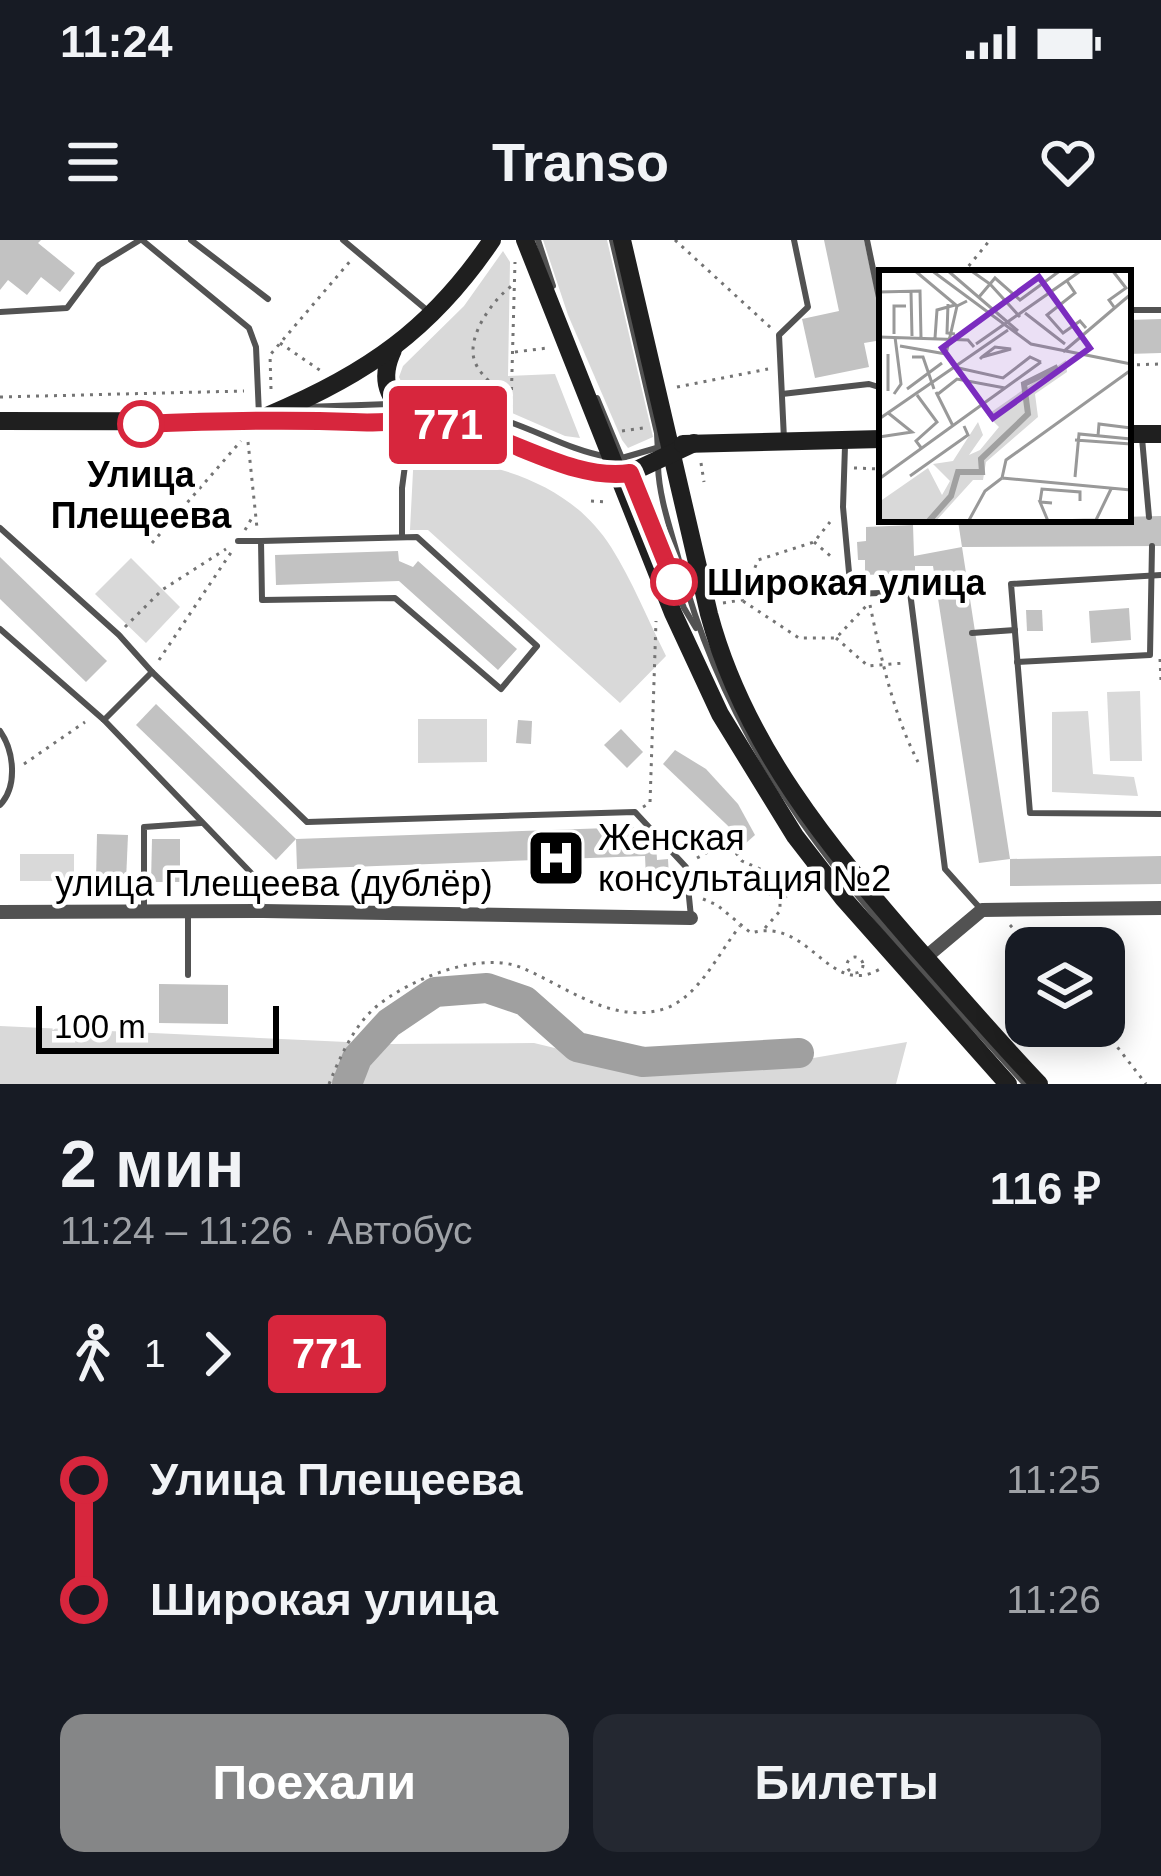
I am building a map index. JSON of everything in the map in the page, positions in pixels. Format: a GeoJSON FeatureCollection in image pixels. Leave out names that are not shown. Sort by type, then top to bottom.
{"type":"FeatureCollection","features":[{"type":"Feature","properties":{"kind":"main road"},"geometry":{"type":"LineString","coordinates":[[253,427],[286,401],[393,350],[459,286],[492,240]]}},
{"type":"Feature","properties":{"kind":"main road"},"geometry":{"type":"LineString","coordinates":[[525,240],[720,714],[795,836],[843,898],[1008,1084]]}},
{"type":"Feature","properties":{"kind":"main road"},"geometry":{"type":"LineString","coordinates":[[622,240],[664,452],[716,608],[720,654],[779,773],[859,883],[1040,1084]]}},
{"type":"Feature","properties":{"kind":"main road"},"geometry":{"type":"LineString","coordinates":[[393,350],[384,380],[411,422]]}},
{"type":"Feature","properties":{"kind":"main road"},"geometry":{"type":"LineString","coordinates":[[0,421],[253,427],[411,422],[473,429],[556,461],[620,466],[694,443],[879,439]]}},
{"type":"Feature","properties":{"kind":"street"},"geometry":{"type":"LineString","coordinates":[[926,957],[989,910],[1161,908]]}},
{"type":"Feature","properties":{"kind":"street","name":"улица Плещеева (дублёр)"},"geometry":{"type":"LineString","coordinates":[[0,912],[188,910],[692,918]]}},
{"type":"Feature","properties":{"kind":"lane"},"geometry":{"type":"LineString","coordinates":[[0,312],[67,308],[99,265],[141,240],[249,328],[256,347],[258,390],[253,427]]}},
{"type":"Feature","properties":{"kind":"lane"},"geometry":{"type":"LineString","coordinates":[[191,240],[268,299]]}},
{"type":"Feature","properties":{"kind":"lane"},"geometry":{"type":"LineString","coordinates":[[343,240],[432,314]]}},
{"type":"Feature","properties":{"kind":"lane"},"geometry":{"type":"LineString","coordinates":[[538,240],[620,466]]}},
{"type":"Feature","properties":{"kind":"lane"},"geometry":{"type":"LineString","coordinates":[[612,240],[664,452],[659,480],[695,644],[803,829],[1025,1084]]}},
{"type":"Feature","properties":{"kind":"lane"},"geometry":{"type":"LineString","coordinates":[[784,441],[779,335],[808,307],[794,240]]}},
{"type":"Feature","properties":{"kind":"lane"},"geometry":{"type":"LineString","coordinates":[[867,240],[879,298]]}},
{"type":"Feature","properties":{"kind":"lane"},"geometry":{"type":"LineString","coordinates":[[782,394],[869,384],[879,387]]}},
{"type":"Feature","properties":{"kind":"lane"},"geometry":{"type":"LineString","coordinates":[[286,401],[457,408],[497,418],[620,466]]}},
{"type":"Feature","properties":{"kind":"lane"},"geometry":{"type":"LineString","coordinates":[[402,538],[411,422]]}},
{"type":"Feature","properties":{"kind":"lane"},"geometry":{"type":"LineString","coordinates":[[1144,434],[1149,517]]}},
{"type":"Feature","properties":{"kind":"lane"},"geometry":{"type":"LineString","coordinates":[[845,440],[843,507],[851,594],[910,592],[945,869],[989,910]]}},
{"type":"Feature","properties":{"kind":"lane"},"geometry":{"type":"LineString","coordinates":[[0,528],[119,635],[308,822],[635,812],[686,866],[692,918]]}},
{"type":"Feature","properties":{"kind":"lane"},"geometry":{"type":"LineString","coordinates":[[238,542],[261,541],[402,538],[417,537],[536,646],[501,689],[395,598],[262,600],[261,541]]}},
{"type":"Feature","properties":{"kind":"lane"},"geometry":{"type":"LineString","coordinates":[[1017,662],[1150,655],[1152,546]]}},
{"type":"Feature","properties":{"kind":"lane"},"geometry":{"type":"LineString","coordinates":[[1161,575],[1011,584],[1030,813],[1161,814]]}},
{"type":"Feature","properties":{"kind":"lane"},"geometry":{"type":"LineString","coordinates":[[973,632],[1015,630]]}},
{"type":"Feature","properties":{"kind":"lane"},"geometry":{"type":"LineString","coordinates":[[2,634],[104,720],[256,878],[263,911]]}},
{"type":"Feature","properties":{"kind":"lane"},"geometry":{"type":"LineString","coordinates":[[916,636],[931,635]]}},
{"type":"Feature","properties":{"kind":"lane"},"geometry":{"type":"LineString","coordinates":[[104,720],[152,672]]}},
{"type":"Feature","properties":{"kind":"lane"},"geometry":{"type":"LineString","coordinates":[[0,731],[6,736],[12,772],[9,795],[0,805]]}},
{"type":"Feature","properties":{"kind":"lane"},"geometry":{"type":"LineString","coordinates":[[144,910],[144,827],[201,823]]}},
{"type":"Feature","properties":{"kind":"lane"},"geometry":{"type":"LineString","coordinates":[[188,910],[188,975]]}},
{"type":"Feature","properties":{"kind":"path"},"geometry":{"type":"LineString","coordinates":[[675,240],[767,324]]}},
{"type":"Feature","properties":{"kind":"path"},"geometry":{"type":"LineString","coordinates":[[965,270],[990,240]]}},
{"type":"Feature","properties":{"kind":"path"},"geometry":{"type":"LineString","coordinates":[[286,401],[271,388],[270,355],[358,252]]}},
{"type":"Feature","properties":{"kind":"path"},"geometry":{"type":"LineString","coordinates":[[511,416],[515,260]]}},
{"type":"Feature","properties":{"kind":"path"},"geometry":{"type":"LineString","coordinates":[[512,399],[488,379],[473,353],[489,310],[514,284]]}},
{"type":"Feature","properties":{"kind":"path"},"geometry":{"type":"LineString","coordinates":[[280,344],[328,375],[313,382]]}},
{"type":"Feature","properties":{"kind":"path"},"geometry":{"type":"LineString","coordinates":[[513,352],[550,348]]}},
{"type":"Feature","properties":{"kind":"path"},"geometry":{"type":"LineString","coordinates":[[1131,365],[1161,364]]}},
{"type":"Feature","properties":{"kind":"path"},"geometry":{"type":"LineString","coordinates":[[671,389],[770,369]]}},
{"type":"Feature","properties":{"kind":"path"},"geometry":{"type":"LineString","coordinates":[[0,397],[271,388]]}},
{"type":"Feature","properties":{"kind":"path"},"geometry":{"type":"LineString","coordinates":[[214,392],[214,406]]}},
{"type":"Feature","properties":{"kind":"path"},"geometry":{"type":"LineString","coordinates":[[253,427],[253,516],[261,541]]}},
{"type":"Feature","properties":{"kind":"path"},"geometry":{"type":"LineString","coordinates":[[619,432],[650,427]]}},
{"type":"Feature","properties":{"kind":"path"},"geometry":{"type":"LineString","coordinates":[[152,543],[242,440]]}},
{"type":"Feature","properties":{"kind":"path"},"geometry":{"type":"LineString","coordinates":[[701,463],[704,482]]}},
{"type":"Feature","properties":{"kind":"path"},"geometry":{"type":"LineString","coordinates":[[844,468],[879,470]]}},
{"type":"Feature","properties":{"kind":"path"},"geometry":{"type":"LineString","coordinates":[[591,501],[608,502]]}},
{"type":"Feature","properties":{"kind":"path"},"geometry":{"type":"LineString","coordinates":[[742,600],[758,560],[814,542],[843,507]]}},
{"type":"Feature","properties":{"kind":"path"},"geometry":{"type":"LineString","coordinates":[[152,672],[238,542]]}},
{"type":"Feature","properties":{"kind":"path"},"geometry":{"type":"LineString","coordinates":[[127,625],[162,590],[238,542]]}},
{"type":"Feature","properties":{"kind":"path"},"geometry":{"type":"LineString","coordinates":[[814,542],[849,572]]}},
{"type":"Feature","properties":{"kind":"path"},"geometry":{"type":"LineString","coordinates":[[867,594],[907,741],[935,794]]}},
{"type":"Feature","properties":{"kind":"path"},"geometry":{"type":"LineString","coordinates":[[716,608],[742,600]]}},
{"type":"Feature","properties":{"kind":"path"},"geometry":{"type":"LineString","coordinates":[[742,600],[799,638],[836,638],[868,666],[919,662]]}},
{"type":"Feature","properties":{"kind":"path"},"geometry":{"type":"LineString","coordinates":[[836,638],[869,604]]}},
{"type":"Feature","properties":{"kind":"path"},"geometry":{"type":"LineString","coordinates":[[635,812],[650,803],[656,621]]}},
{"type":"Feature","properties":{"kind":"path"},"geometry":{"type":"LineString","coordinates":[[12,772],[90,719],[104,720]]}},
{"type":"Feature","properties":{"kind":"path"},"geometry":{"type":"LineString","coordinates":[[686,866],[722,844],[742,861],[789,884],[788,894],[780,899]]}},
{"type":"Feature","properties":{"kind":"path"},"geometry":{"type":"LineString","coordinates":[[778,877],[768,887],[771,896],[780,899]]}},
{"type":"Feature","properties":{"kind":"path"},"geometry":{"type":"LineString","coordinates":[[689,893],[717,905],[751,933],[764,929],[790,936],[838,973],[869,976],[886,964]]}},
{"type":"Feature","properties":{"kind":"path"},"geometry":{"type":"LineString","coordinates":[[764,929],[780,910],[780,899]]}},
{"type":"Feature","properties":{"kind":"path"},"geometry":{"type":"LineString","coordinates":[[989,910],[1008,927]]}},
{"type":"Feature","properties":{"kind":"path"},"geometry":{"type":"LineString","coordinates":[[329,1084],[353,1035],[377,1006],[472,961],[519,966],[613,1010],[658,1011],[692,995],[740,926]]}},
{"type":"Feature","properties":{"kind":"path"},"geometry":{"type":"LineString","coordinates":[[1117,1047],[1146,1084]]}},
{"type":"Feature","properties":{"kind":"shaded area"},"geometry":{"type":"Polygon","coordinates":[[[543,240],[607,240],[653,437],[628,448],[622,440],[568,315],[543,240]]]}},
{"type":"Feature","properties":{"kind":"shaded area"},"geometry":{"type":"Polygon","coordinates":[[[503,251],[510,262],[508,376],[555,374],[580,438],[498,407],[404,388],[399,377],[403,366],[464,306],[503,251]]]}},
{"type":"Feature","properties":{"kind":"shaded area"},"geometry":{"type":"Polygon","coordinates":[[[414,452],[524,478],[572,505],[593,524],[619,560],[666,656],[620,703],[428,530],[410,530],[414,452]]]}},
{"type":"Feature","properties":{"kind":"shaded area"},"geometry":{"type":"Polygon","coordinates":[[[131,558],[180,607],[146,643],[95,594],[131,558]]]}},
{"type":"Feature","properties":{"kind":"shaded area"},"geometry":{"type":"Polygon","coordinates":[[[1140,691],[1142,761],[1110,761],[1107,692],[1140,691]]]}},
{"type":"Feature","properties":{"kind":"shaded area"},"geometry":{"type":"Polygon","coordinates":[[[1088,711],[1093,774],[1134,777],[1138,796],[1052,792],[1052,712],[1088,711]]]}},
{"type":"Feature","properties":{"kind":"shaded area"},"geometry":{"type":"Polygon","coordinates":[[[418,719],[487,719],[487,762],[418,763],[418,719]]]}},
{"type":"Feature","properties":{"kind":"shaded area"},"geometry":{"type":"Polygon","coordinates":[[[20,854],[74,854],[74,881],[20,881],[20,854]]]}},
{"type":"Feature","properties":{"kind":"shaded area"},"geometry":{"type":"Polygon","coordinates":[[[0,1026],[390,1044],[534,1043],[650,1071],[784,1063],[907,1042],[896,1084],[0,1084],[0,1026]]]}},
{"type":"Feature","properties":{"kind":"building"},"geometry":{"type":"Polygon","coordinates":[[[0,240],[41,240],[38,243],[75,273],[60,292],[41,277],[27,295],[8,280],[0,290],[0,240]]]}},
{"type":"Feature","properties":{"kind":"building"},"geometry":{"type":"Polygon","coordinates":[[[824,240],[864,240],[879,308],[879,340],[864,343],[869,367],[815,378],[802,319],[839,311],[824,240]]]}},
{"type":"Feature","properties":{"kind":"building"},"geometry":{"type":"Polygon","coordinates":[[[1161,319],[1161,353],[1131,354],[1131,320],[1161,319]]]}},
{"type":"Feature","properties":{"kind":"building"},"geometry":{"type":"Polygon","coordinates":[[[1161,516],[1161,546],[962,547],[958,522],[1131,522],[1131,517],[1161,516]]]}},
{"type":"Feature","properties":{"kind":"building"},"geometry":{"type":"Polygon","coordinates":[[[913,525],[914,556],[962,547],[1010,859],[979,863],[933,566],[915,566],[915,573],[865,575],[865,560],[858,560],[857,542],[866,541],[866,527],[913,525]]]}},
{"type":"Feature","properties":{"kind":"building"},"geometry":{"type":"Polygon","coordinates":[[[398,551],[399,561],[413,567],[418,561],[517,649],[498,670],[399,581],[276,585],[275,555],[398,551]]]}},
{"type":"Feature","properties":{"kind":"building"},"geometry":{"type":"Polygon","coordinates":[[[0,557],[107,661],[86,682],[0,599],[0,557]]]}},
{"type":"Feature","properties":{"kind":"building"},"geometry":{"type":"Polygon","coordinates":[[[1129,608],[1131,640],[1091,643],[1089,611],[1129,608]]]}},
{"type":"Feature","properties":{"kind":"building"},"geometry":{"type":"Polygon","coordinates":[[[1026,610],[1042,610],[1043,631],[1027,631],[1026,610]]]}},
{"type":"Feature","properties":{"kind":"building"},"geometry":{"type":"Polygon","coordinates":[[[156,704],[296,839],[276,860],[136,725],[156,704]]]}},
{"type":"Feature","properties":{"kind":"building"},"geometry":{"type":"Polygon","coordinates":[[[518,720],[532,721],[531,744],[516,743],[518,720]]]}},
{"type":"Feature","properties":{"kind":"building"},"geometry":{"type":"Polygon","coordinates":[[[621,729],[643,752],[627,768],[604,745],[621,729]]]}},
{"type":"Feature","properties":{"kind":"building"},"geometry":{"type":"Polygon","coordinates":[[[675,750],[706,769],[738,804],[755,835],[746,843],[663,764],[675,750]]]}},
{"type":"Feature","properties":{"kind":"building"},"geometry":{"type":"Polygon","coordinates":[[[637,827],[638,843],[656,842],[657,860],[668,859],[669,877],[646,878],[645,856],[297,869],[296,839],[637,827]]]}},
{"type":"Feature","properties":{"kind":"building"},"geometry":{"type":"Polygon","coordinates":[[[97,834],[128,835],[126,881],[96,880],[97,834]]]}},
{"type":"Feature","properties":{"kind":"building"},"geometry":{"type":"Polygon","coordinates":[[[152,839],[180,839],[180,882],[151,882],[152,839]]]}},
{"type":"Feature","properties":{"kind":"building"},"geometry":{"type":"Polygon","coordinates":[[[1161,856],[1161,884],[1010,886],[1010,859],[1161,856]]]}},
{"type":"Feature","properties":{"kind":"building"},"geometry":{"type":"Polygon","coordinates":[[[159,984],[228,985],[228,1024],[159,1023],[159,984]]]}},
{"type":"Feature","properties":{"kind":"waterway"},"geometry":{"type":"LineString","coordinates":[[347,1084],[357,1058],[389,1023],[435,992],[487,988],[525,1001],[577,1047],[643,1062],[799,1053]]}},
{"type":"Feature","properties":{"kind":"bus line","name":"771"},"geometry":{"type":"LineString","coordinates":[[141,424],[259,419],[436,422],[497,436],[556,461],[606,475],[630,473],[674,582]]}},
{"type":"Feature","properties":{"kind":"place","name":"Улица Плещеева"},"geometry":{"type":"Point","coordinates":[141,424]}},
{"type":"Feature","properties":{"kind":"place","name":"Широкая улица"},"geometry":{"type":"Point","coordinates":[674,582]}},
{"type":"Feature","properties":{"kind":"place","name":"Женская консультация №2"},"geometry":{"type":"Point","coordinates":[556,858]}}]}
